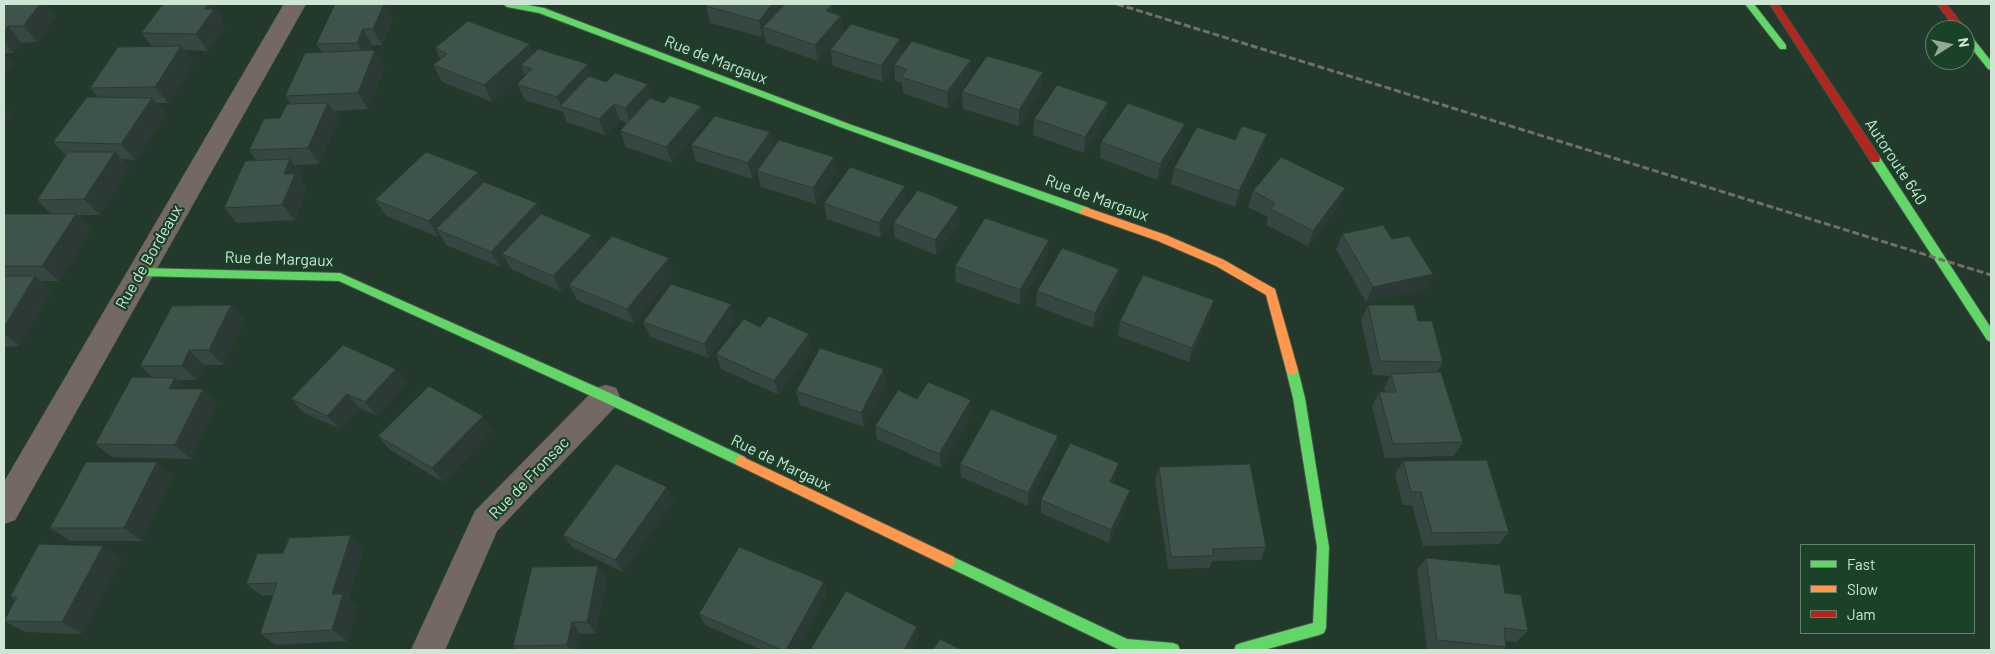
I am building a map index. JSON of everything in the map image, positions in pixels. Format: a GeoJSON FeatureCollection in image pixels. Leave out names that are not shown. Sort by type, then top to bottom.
{"type":"FeatureCollection","features":[{"type":"Feature","properties":{"kind":"main road","name":"Rue de Margaux"},"geometry":{"type":"LineString","coordinates":[[507,4],[541,10],[846,126],[1162,238],[1220,263],[1271,292],[1299,398],[1323,547],[1319,628],[1241,650]]}},
{"type":"Feature","properties":{"kind":"main road"},"geometry":{"type":"LineString","coordinates":[[1750,4],[1792,58]]}},
{"type":"Feature","properties":{"kind":"main road","name":"Autoroute 640"},"geometry":{"type":"LineString","coordinates":[[1774,4],[1991,337]]}},
{"type":"Feature","properties":{"kind":"main road"},"geometry":{"type":"LineString","coordinates":[[1941,4],[1954,20]]}},
{"type":"Feature","properties":{"kind":"main road"},"geometry":{"type":"LineString","coordinates":[[1975,47],[1991,67]]}},
{"type":"Feature","properties":{"kind":"main road"},"geometry":{"type":"LineString","coordinates":[[1816,90],[1906,206]]}},
{"type":"Feature","properties":{"kind":"main road","name":"Rue de Margaux"},"geometry":{"type":"LineString","coordinates":[[141,272],[340,277],[606,397],[1126,646],[1173,650]]}},
{"type":"Feature","properties":{"kind":"street","name":"Rue de Bordeaux"},"geometry":{"type":"LineString","coordinates":[[4,510],[295,4]]}},
{"type":"Feature","properties":{"kind":"street","name":"Rue de Fronsac"},"geometry":{"type":"LineString","coordinates":[[428,650],[486,521],[606,397]]}},
{"type":"Feature","properties":{"kind":"building"},"geometry":{"type":"Polygon","coordinates":[[[4,4],[40,4],[23,26],[8,26],[4,31],[4,4]]]}},
{"type":"Feature","properties":{"kind":"building"},"geometry":{"type":"Polygon","coordinates":[[[163,4],[209,4],[205,9],[214,9],[196,34],[141,33],[163,4]]]}},
{"type":"Feature","properties":{"kind":"building"},"geometry":{"type":"Polygon","coordinates":[[[335,4],[384,4],[373,29],[363,29],[357,43],[316,44],[335,4]]]}},
{"type":"Feature","properties":{"kind":"building"},"geometry":{"type":"Polygon","coordinates":[[[708,4],[772,4],[759,21],[706,6],[708,4]]]}},
{"type":"Feature","properties":{"kind":"building"},"geometry":{"type":"Polygon","coordinates":[[[785,4],[829,4],[832,5],[826,11],[841,16],[815,45],[763,27],[785,4]]]}},
{"type":"Feature","properties":{"kind":"building"},"geometry":{"type":"Polygon","coordinates":[[[468,21],[530,44],[484,85],[433,65],[447,54],[435,48],[468,21]]]}},
{"type":"Feature","properties":{"kind":"building"},"geometry":{"type":"Polygon","coordinates":[[[851,24],[900,39],[881,66],[830,50],[851,24]]]}},
{"type":"Feature","properties":{"kind":"building"},"geometry":{"type":"Polygon","coordinates":[[[912,41],[971,60],[947,92],[901,77],[907,69],[894,65],[912,41]]]}},
{"type":"Feature","properties":{"kind":"building"},"geometry":{"type":"Polygon","coordinates":[[[181,46],[155,87],[90,88],[118,47],[181,46]]]}},
{"type":"Feature","properties":{"kind":"building"},"geometry":{"type":"Polygon","coordinates":[[[538,49],[588,64],[557,97],[517,84],[532,69],[521,65],[538,49]]]}},
{"type":"Feature","properties":{"kind":"building"},"geometry":{"type":"Polygon","coordinates":[[[375,50],[358,93],[285,96],[305,53],[375,50]]]}},
{"type":"Feature","properties":{"kind":"building"},"geometry":{"type":"Polygon","coordinates":[[[987,56],[1043,72],[1019,110],[962,92],[987,56]]]}},
{"type":"Feature","properties":{"kind":"building"},"geometry":{"type":"Polygon","coordinates":[[[615,73],[648,84],[625,108],[614,104],[599,119],[560,106],[589,76],[606,82],[615,73]]]}},
{"type":"Feature","properties":{"kind":"building"},"geometry":{"type":"Polygon","coordinates":[[[1057,85],[1108,102],[1085,137],[1034,119],[1057,85]]]}},
{"type":"Feature","properties":{"kind":"building"},"geometry":{"type":"Polygon","coordinates":[[[670,96],[701,106],[666,147],[620,131],[650,98],[664,103],[670,96]]]}},
{"type":"Feature","properties":{"kind":"building"},"geometry":{"type":"Polygon","coordinates":[[[87,97],[152,98],[121,144],[53,142],[87,97]]]}},
{"type":"Feature","properties":{"kind":"building"},"geometry":{"type":"Polygon","coordinates":[[[328,103],[308,148],[249,150],[264,119],[280,118],[287,104],[328,103]]]}},
{"type":"Feature","properties":{"kind":"building"},"geometry":{"type":"Polygon","coordinates":[[[1128,103],[1185,124],[1160,164],[1101,142],[1128,103]]]}},
{"type":"Feature","properties":{"kind":"building"},"geometry":{"type":"Polygon","coordinates":[[[715,116],[770,132],[748,163],[691,145],[715,116]]]}},
{"type":"Feature","properties":{"kind":"building"},"geometry":{"type":"Polygon","coordinates":[[[1242,126],[1267,134],[1239,191],[1174,168],[1197,127],[1235,140],[1242,126]]]}},
{"type":"Feature","properties":{"kind":"building"},"geometry":{"type":"Polygon","coordinates":[[[779,140],[834,157],[813,188],[757,171],[779,140]]]}},
{"type":"Feature","properties":{"kind":"building"},"geometry":{"type":"Polygon","coordinates":[[[68,152],[115,152],[84,199],[37,200],[68,152]]]}},
{"type":"Feature","properties":{"kind":"building"},"geometry":{"type":"Polygon","coordinates":[[[426,152],[478,172],[429,221],[375,200],[426,152]]]}},
{"type":"Feature","properties":{"kind":"building"},"geometry":{"type":"Polygon","coordinates":[[[1281,157],[1345,188],[1313,231],[1271,209],[1275,203],[1253,191],[1281,157]]]}},
{"type":"Feature","properties":{"kind":"building"},"geometry":{"type":"Polygon","coordinates":[[[290,159],[284,174],[295,174],[282,205],[224,208],[245,161],[290,159]]]}},
{"type":"Feature","properties":{"kind":"building"},"geometry":{"type":"Polygon","coordinates":[[[850,167],[905,186],[879,223],[824,203],[850,167]]]}},
{"type":"Feature","properties":{"kind":"building"},"geometry":{"type":"Polygon","coordinates":[[[484,182],[537,203],[491,252],[436,229],[484,182]]]}},
{"type":"Feature","properties":{"kind":"building"},"geometry":{"type":"Polygon","coordinates":[[[918,190],[959,207],[935,240],[893,223],[918,190]]]}},
{"type":"Feature","properties":{"kind":"building"},"geometry":{"type":"Polygon","coordinates":[[[4,214],[76,214],[42,266],[4,266],[4,214]]]}},
{"type":"Feature","properties":{"kind":"building"},"geometry":{"type":"Polygon","coordinates":[[[541,214],[592,235],[553,276],[502,254],[541,214]]]}},
{"type":"Feature","properties":{"kind":"building"},"geometry":{"type":"Polygon","coordinates":[[[985,218],[1049,240],[1020,290],[955,266],[985,218]]]}},
{"type":"Feature","properties":{"kind":"building"},"geometry":{"type":"Polygon","coordinates":[[[1383,225],[1392,239],[1409,236],[1433,274],[1373,287],[1342,234],[1383,225]]]}},
{"type":"Feature","properties":{"kind":"building"},"geometry":{"type":"Polygon","coordinates":[[[612,236],[669,258],[627,309],[569,285],[612,236]]]}},
{"type":"Feature","properties":{"kind":"building"},"geometry":{"type":"Polygon","coordinates":[[[1062,248],[1119,269],[1095,313],[1037,291],[1062,248]]]}},
{"type":"Feature","properties":{"kind":"building"},"geometry":{"type":"Polygon","coordinates":[[[1143,275],[1214,300],[1192,348],[1120,321],[1143,275]]]}},
{"type":"Feature","properties":{"kind":"building"},"geometry":{"type":"Polygon","coordinates":[[[4,276],[35,276],[4,327],[4,276]]]}},
{"type":"Feature","properties":{"kind":"building"},"geometry":{"type":"Polygon","coordinates":[[[671,284],[731,304],[704,344],[643,322],[671,284]]]}},
{"type":"Feature","properties":{"kind":"building"},"geometry":{"type":"Polygon","coordinates":[[[231,305],[209,350],[189,350],[182,366],[140,366],[172,306],[231,305]]]}},
{"type":"Feature","properties":{"kind":"building"},"geometry":{"type":"Polygon","coordinates":[[[1368,305],[1414,305],[1418,321],[1432,321],[1443,362],[1380,361],[1368,305]]]}},
{"type":"Feature","properties":{"kind":"building"},"geometry":{"type":"Polygon","coordinates":[[[769,316],[809,334],[774,381],[716,354],[744,319],[760,327],[769,316]]]}},
{"type":"Feature","properties":{"kind":"building"},"geometry":{"type":"Polygon","coordinates":[[[343,345],[396,369],[365,402],[347,394],[327,416],[291,399],[343,345]]]}},
{"type":"Feature","properties":{"kind":"building"},"geometry":{"type":"Polygon","coordinates":[[[820,348],[884,369],[861,413],[796,391],[820,348]]]}},
{"type":"Feature","properties":{"kind":"building"},"geometry":{"type":"Polygon","coordinates":[[[1441,372],[1463,442],[1393,444],[1379,392],[1396,392],[1391,374],[1441,372]]]}},
{"type":"Feature","properties":{"kind":"building"},"geometry":{"type":"Polygon","coordinates":[[[132,377],[175,378],[169,389],[203,389],[175,445],[95,444],[132,377]]]}},
{"type":"Feature","properties":{"kind":"building"},"geometry":{"type":"Polygon","coordinates":[[[928,382],[971,400],[939,454],[875,426],[898,390],[917,399],[928,382]]]}},
{"type":"Feature","properties":{"kind":"building"},"geometry":{"type":"Polygon","coordinates":[[[429,386],[483,416],[432,468],[378,436],[429,386]]]}},
{"type":"Feature","properties":{"kind":"building"},"geometry":{"type":"Polygon","coordinates":[[[991,409],[1058,436],[1028,493],[960,464],[991,409]]]}},
{"type":"Feature","properties":{"kind":"building"},"geometry":{"type":"Polygon","coordinates":[[[1070,443],[1119,463],[1110,482],[1130,490],[1111,530],[1041,500],[1070,443]]]}},
{"type":"Feature","properties":{"kind":"building"},"geometry":{"type":"Polygon","coordinates":[[[1487,460],[1509,532],[1432,533],[1421,492],[1411,492],[1403,461],[1487,460]]]}},
{"type":"Feature","properties":{"kind":"building"},"geometry":{"type":"Polygon","coordinates":[[[86,462],[157,462],[124,528],[50,528],[86,462]]]}},
{"type":"Feature","properties":{"kind":"building"},"geometry":{"type":"Polygon","coordinates":[[[616,464],[667,487],[615,560],[563,535],[616,464]]]}},
{"type":"Feature","properties":{"kind":"building"},"geometry":{"type":"Polygon","coordinates":[[[1250,464],[1266,547],[1213,549],[1213,556],[1171,557],[1159,467],[1250,464]]]}},
{"type":"Feature","properties":{"kind":"building"},"geometry":{"type":"Polygon","coordinates":[[[351,535],[332,594],[343,594],[332,630],[260,634],[277,583],[246,584],[257,554],[283,553],[289,538],[351,535]]]}},
{"type":"Feature","properties":{"kind":"building"},"geometry":{"type":"Polygon","coordinates":[[[39,544],[103,546],[62,622],[4,621],[17,597],[10,597],[39,544]]]}},
{"type":"Feature","properties":{"kind":"building"},"geometry":{"type":"Polygon","coordinates":[[[739,547],[824,582],[786,650],[782,650],[699,614],[739,547]]]}},
{"type":"Feature","properties":{"kind":"building"},"geometry":{"type":"Polygon","coordinates":[[[1426,558],[1500,565],[1505,593],[1521,595],[1528,631],[1504,628],[1506,647],[1437,640],[1426,558]]]}},
{"type":"Feature","properties":{"kind":"building"},"geometry":{"type":"Polygon","coordinates":[[[598,566],[587,622],[572,622],[567,645],[513,646],[532,567],[598,566]]]}},
{"type":"Feature","properties":{"kind":"building"},"geometry":{"type":"Polygon","coordinates":[[[846,591],[917,627],[904,650],[810,650],[846,591]]]}},
{"type":"Feature","properties":{"kind":"building"},"geometry":{"type":"Polygon","coordinates":[[[940,639],[962,650],[933,650],[940,639]]]}},
{"type":"Feature","properties":{"kind":"railway"},"geometry":{"type":"LineString","coordinates":[[1117,4],[1991,275]]}},
{"type":"Feature","properties":{"kind":"traffic: fast"},"geometry":{"type":"LineString","coordinates":[[507,4],[541,10],[846,126],[1085,211]]}},
{"type":"Feature","properties":{"kind":"traffic: fast"},"geometry":{"type":"LineString","coordinates":[[1749,4],[1783,47]]}},
{"type":"Feature","properties":{"kind":"traffic: fast"},"geometry":{"type":"LineString","coordinates":[[1975,47],[1991,67]]}},
{"type":"Feature","properties":{"kind":"traffic: fast"},"geometry":{"type":"LineString","coordinates":[[1875,159],[1991,337]]}},
{"type":"Feature","properties":{"kind":"traffic: fast"},"geometry":{"type":"LineString","coordinates":[[141,272],[340,277],[606,397],[741,461]]}},
{"type":"Feature","properties":{"kind":"traffic: fast"},"geometry":{"type":"LineString","coordinates":[[1241,650],[1319,628],[1323,547],[1299,398],[1292,370]]}},
{"type":"Feature","properties":{"kind":"traffic: fast"},"geometry":{"type":"LineString","coordinates":[[949,561],[1126,646],[1173,650]]}},
{"type":"Feature","properties":{"kind":"traffic: slow"},"geometry":{"type":"LineString","coordinates":[[1085,211],[1162,238],[1220,263],[1271,292],[1292,370]]}},
{"type":"Feature","properties":{"kind":"traffic: slow"},"geometry":{"type":"LineString","coordinates":[[741,461],[949,561]]}},
{"type":"Feature","properties":{"kind":"traffic: jam"},"geometry":{"type":"LineString","coordinates":[[1774,4],[1875,159]]}},
{"type":"Feature","properties":{"kind":"traffic: jam"},"geometry":{"type":"LineString","coordinates":[[1941,4],[1954,20]]}}]}
